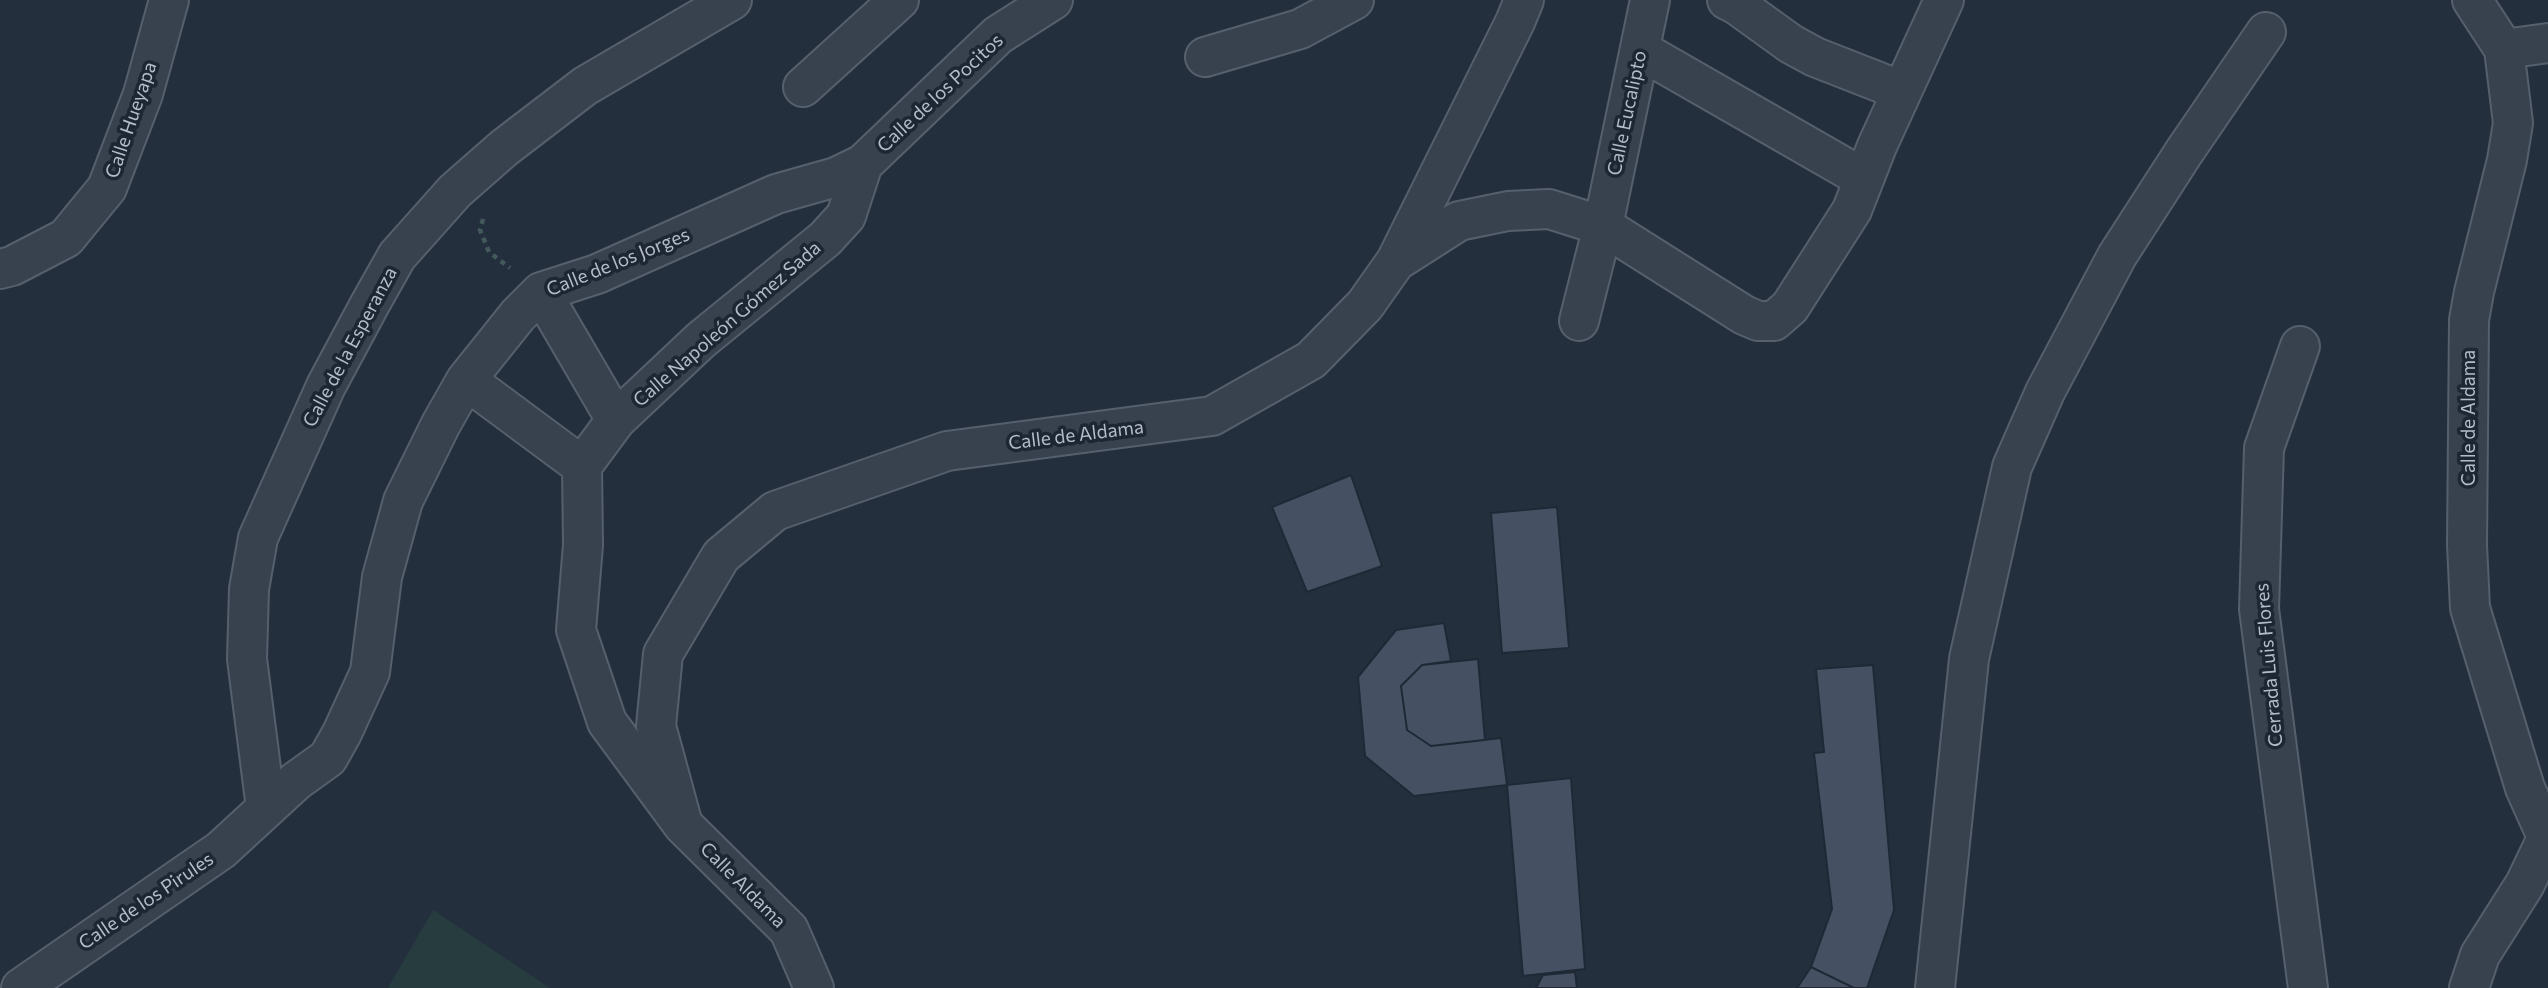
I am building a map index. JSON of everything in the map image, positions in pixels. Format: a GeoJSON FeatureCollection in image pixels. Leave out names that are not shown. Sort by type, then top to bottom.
{"type":"FeatureCollection","features":[{"type":"Feature","properties":{"kind":"street","name":"Calle Hueyapa"},"geometry":{"type":"LineString","coordinates":[[0,269],[12,266],[66,239],[107,188],[143,94],[169,0]]}},
{"type":"Feature","properties":{"kind":"street","name":"Calle de la Esperanza"},"geometry":{"type":"LineString","coordinates":[[266,808],[247,659],[248,589],[258,537],[326,386],[397,256],[455,191],[504,148],[585,86],[732,0]]}},
{"type":"Feature","properties":{"kind":"street"},"geometry":{"type":"LineString","coordinates":[[803,87],[899,0]]}},
{"type":"Feature","properties":{"kind":"street","name":"Calle de los Pocitos"},"geometry":{"type":"LineString","coordinates":[[863,164],[998,35],[1053,0]]}},
{"type":"Feature","properties":{"kind":"street"},"geometry":{"type":"LineString","coordinates":[[1205,57],[1300,29],[1354,0]]}},
{"type":"Feature","properties":{"kind":"street","name":"Calle de Aldama"},"geometry":{"type":"LineString","coordinates":[[683,825],[656,726],[663,654],[721,556],[775,511],[947,451],[1212,416],[1311,360],[1365,305],[1396,261],[1524,0]]}},
{"type":"Feature","properties":{"kind":"street","name":"Calle Eucalipto"},"geometry":{"type":"LineString","coordinates":[[1579,321],[1603,226],[1650,0]]}},
{"type":"Feature","properties":{"kind":"street"},"geometry":{"type":"LineString","coordinates":[[1727,0],[1791,44],[1815,57],[1902,91]]}},
{"type":"Feature","properties":{"kind":"street"},"geometry":{"type":"LineString","coordinates":[[1396,261],[1459,221],[1508,211],[1549,209],[1603,226],[1744,315],[1758,321],[1774,321],[1790,307],[1852,209],[1863,178],[1944,0]]}},
{"type":"Feature","properties":{"kind":"street","name":"Calle de Aldama"},"geometry":{"type":"LineString","coordinates":[[2472,0],[2504,49],[2513,124],[2469,320],[2467,545],[2470,608],[2525,788],[2548,836]]}},
{"type":"Feature","properties":{"kind":"street"},"geometry":{"type":"LineString","coordinates":[[1935,988],[1969,659],[2012,467],[2045,392],[2117,256],[2266,32]]}},
{"type":"Feature","properties":{"kind":"street"},"geometry":{"type":"LineString","coordinates":[[2504,49],[2548,43]]}},
{"type":"Feature","properties":{"kind":"street"},"geometry":{"type":"LineString","coordinates":[[1640,50],[1863,178]]}},
{"type":"Feature","properties":{"kind":"street","name":"Calle de los Jorges"},"geometry":{"type":"LineString","coordinates":[[266,808],[328,758],[342,733],[370,673],[382,577],[404,501],[441,424],[466,380],[518,315],[541,292],[597,274],[776,194],[836,177],[863,164]]}},
{"type":"Feature","properties":{"kind":"street","name":"Calle Napoleón Gómez Sada"},"geometry":{"type":"LineString","coordinates":[[582,466],[616,420],[701,341],[825,239],[846,216],[863,164]]}},
{"type":"Feature","properties":{"kind":"street"},"geometry":{"type":"LineString","coordinates":[[541,292],[616,420]]}},
{"type":"Feature","properties":{"kind":"street","name":"Cerrada Luis Flores"},"geometry":{"type":"LineString","coordinates":[[2300,346],[2264,448],[2259,609],[2308,988]]}},
{"type":"Feature","properties":{"kind":"street"},"geometry":{"type":"LineString","coordinates":[[466,380],[582,466],[583,545],[576,630],[607,722],[683,825]]}},
{"type":"Feature","properties":{"kind":"street","name":"Calle de los Pirules"},"geometry":{"type":"LineString","coordinates":[[21,988],[221,850],[266,808]]}},
{"type":"Feature","properties":{"kind":"street","name":"Calle Aldama"},"geometry":{"type":"LineString","coordinates":[[683,825],[789,930],[814,988]]}},
{"type":"Feature","properties":{"kind":"street"},"geometry":{"type":"LineString","coordinates":[[2469,988],[2480,955],[2525,884],[2548,836]]}},
{"type":"Feature","properties":{"kind":"path"},"geometry":{"type":"LineString","coordinates":[[480,230],[489,252],[541,292]]}},
{"type":"Feature","properties":{"kind":"green space"},"geometry":{"type":"Polygon","coordinates":[[[433,910],[550,988],[388,988],[433,910]]]}},
{"type":"Feature","properties":{"kind":"building"},"geometry":{"type":"Polygon","coordinates":[[[1351,475],[1382,566],[1307,592],[1272,507],[1351,475]]]}},
{"type":"Feature","properties":{"kind":"building"},"geometry":{"type":"Polygon","coordinates":[[[1557,507],[1569,648],[1502,653],[1491,513],[1557,507]]]}},
{"type":"Feature","properties":{"kind":"building"},"geometry":{"type":"Polygon","coordinates":[[[1444,623],[1451,661],[1422,665],[1401,686],[1407,730],[1431,746],[1501,738],[1507,785],[1414,796],[1365,756],[1358,677],[1396,630],[1444,623]]]}},
{"type":"Feature","properties":{"kind":"building"},"geometry":{"type":"Polygon","coordinates":[[[1478,659],[1485,740],[1431,746],[1407,730],[1401,686],[1422,665],[1478,659]]]}},
{"type":"Feature","properties":{"kind":"building"},"geometry":{"type":"Polygon","coordinates":[[[1873,665],[1894,910],[1867,988],[1854,988],[1811,967],[1832,909],[1814,753],[1824,752],[1816,669],[1873,665]]]}},
{"type":"Feature","properties":{"kind":"building"},"geometry":{"type":"Polygon","coordinates":[[[1571,778],[1585,969],[1523,976],[1507,785],[1571,778]]]}},
{"type":"Feature","properties":{"kind":"building"},"geometry":{"type":"Polygon","coordinates":[[[1811,967],[1854,988],[1797,988],[1811,967]]]}},
{"type":"Feature","properties":{"kind":"building"},"geometry":{"type":"Polygon","coordinates":[[[1575,972],[1577,988],[1536,988],[1543,975],[1575,972]]]}}]}
